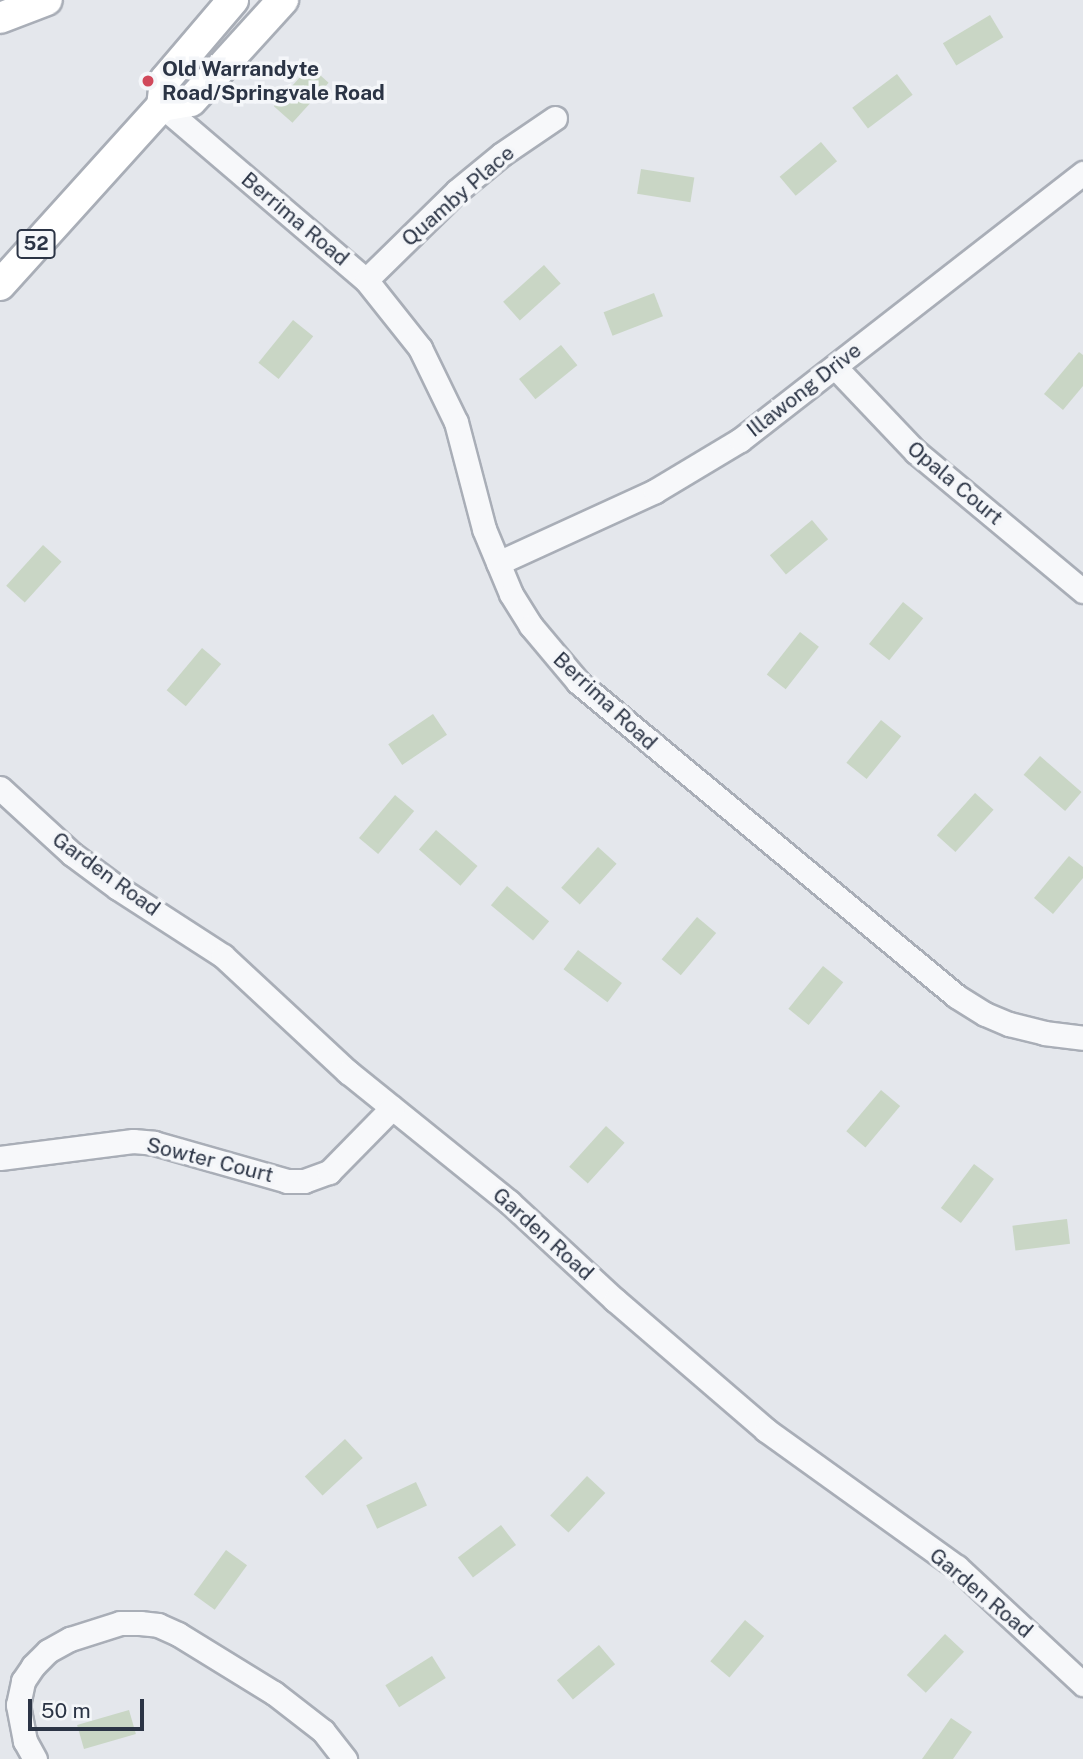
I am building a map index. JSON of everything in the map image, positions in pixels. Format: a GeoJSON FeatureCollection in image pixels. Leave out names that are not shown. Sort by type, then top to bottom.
{"type":"FeatureCollection","features":[{"type":"Feature","properties":{"kind":"main road"},"geometry":{"type":"LineString","coordinates":[[0,18],[47,0]]}},
{"type":"Feature","properties":{"kind":"main road","name":"52"},"geometry":{"type":"LineString","coordinates":[[0,285],[162,106],[165,80],[233,0]]}},
{"type":"Feature","properties":{"kind":"main road"},"geometry":{"type":"LineString","coordinates":[[162,106],[191,101],[283,0]]}},
{"type":"Feature","properties":{"kind":"street","name":"Berrima Road"},"geometry":{"type":"LineString","coordinates":[[162,106],[366,280],[420,348],[442,387],[467,461],[484,529],[511,594],[531,626],[578,682],[919,967],[985,1014],[1044,1033],[1083,1038]]}},
{"type":"Feature","properties":{"kind":"street","name":"Quamby Place"},"geometry":{"type":"LineString","coordinates":[[366,280],[457,191],[502,154],[555,118]]}},
{"type":"Feature","properties":{"kind":"street","name":"Illawong Drive"},"geometry":{"type":"LineString","coordinates":[[498,563],[655,491],[692,471],[750,432],[1083,173]]}},
{"type":"Feature","properties":{"kind":"street","name":"Opala Court"},"geometry":{"type":"LineString","coordinates":[[835,367],[916,452],[1083,591]]}},
{"type":"Feature","properties":{"kind":"street","name":"Garden Road"},"geometry":{"type":"LineString","coordinates":[[0,788],[72,854],[118,888],[223,956],[392,1108],[509,1202],[615,1300],[766,1430],[957,1567],[1083,1684]]}},
{"type":"Feature","properties":{"kind":"street","name":"Sowter Court"},"geometry":{"type":"LineString","coordinates":[[0,1158],[133,1142],[154,1143],[287,1181],[304,1181],[329,1172],[392,1108]]}},
{"type":"Feature","properties":{"kind":"street"},"geometry":{"type":"LineString","coordinates":[[35,1759],[25,1741],[18,1705],[23,1681],[33,1666],[48,1651],[70,1639],[120,1623],[140,1623],[158,1625],[178,1634],[274,1693],[315,1724],[345,1759]]}},
{"type":"Feature","properties":{"kind":"green space"},"geometry":{"type":"Polygon","coordinates":[[[990,15],[1003,37],[956,66],[943,43],[990,15]]]}},
{"type":"Feature","properties":{"kind":"green space"},"geometry":{"type":"Polygon","coordinates":[[[310,66],[329,83],[292,123],[274,106],[310,66]]]}},
{"type":"Feature","properties":{"kind":"green space"},"geometry":{"type":"Polygon","coordinates":[[[897,74],[913,95],[868,128],[852,108],[897,74]]]}},
{"type":"Feature","properties":{"kind":"green space"},"geometry":{"type":"Polygon","coordinates":[[[821,142],[837,161],[796,196],[780,177],[821,142]]]}},
{"type":"Feature","properties":{"kind":"green space"},"geometry":{"type":"Polygon","coordinates":[[[641,169],[694,177],[690,202],[637,194],[641,169]]]}},
{"type":"Feature","properties":{"kind":"green space"},"geometry":{"type":"Polygon","coordinates":[[[544,265],[561,284],[520,320],[503,302],[544,265]]]}},
{"type":"Feature","properties":{"kind":"green space"},"geometry":{"type":"Polygon","coordinates":[[[654,293],[663,316],[613,336],[604,312],[654,293]]]}},
{"type":"Feature","properties":{"kind":"green space"},"geometry":{"type":"Polygon","coordinates":[[[293,320],[313,336],[279,379],[258,363],[293,320]]]}},
{"type":"Feature","properties":{"kind":"green space"},"geometry":{"type":"Polygon","coordinates":[[[561,345],[577,365],[535,399],[519,379],[561,345]]]}},
{"type":"Feature","properties":{"kind":"green space"},"geometry":{"type":"Polygon","coordinates":[[[1079,352],[1083,355],[1083,386],[1063,410],[1044,394],[1079,352]]]}},
{"type":"Feature","properties":{"kind":"green space"},"geometry":{"type":"Polygon","coordinates":[[[812,520],[828,539],[786,575],[770,555],[812,520]]]}},
{"type":"Feature","properties":{"kind":"green space"},"geometry":{"type":"Polygon","coordinates":[[[43,545],[62,562],[25,603],[6,586],[43,545]]]}},
{"type":"Feature","properties":{"kind":"green space"},"geometry":{"type":"Polygon","coordinates":[[[903,602],[923,618],[889,660],[869,644],[903,602]]]}},
{"type":"Feature","properties":{"kind":"green space"},"geometry":{"type":"Polygon","coordinates":[[[800,632],[819,647],[786,689],[767,675],[800,632]]]}},
{"type":"Feature","properties":{"kind":"green space"},"geometry":{"type":"Polygon","coordinates":[[[202,648],[221,664],[186,706],[167,690],[202,648]]]}},
{"type":"Feature","properties":{"kind":"green space"},"geometry":{"type":"Polygon","coordinates":[[[433,714],[447,735],[402,765],[388,744],[433,714]]]}},
{"type":"Feature","properties":{"kind":"green space"},"geometry":{"type":"Polygon","coordinates":[[[881,720],[901,736],[867,779],[846,763],[881,720]]]}},
{"type":"Feature","properties":{"kind":"green space"},"geometry":{"type":"Polygon","coordinates":[[[1040,756],[1082,792],[1065,811],[1024,775],[1040,756]]]}},
{"type":"Feature","properties":{"kind":"green space"},"geometry":{"type":"Polygon","coordinates":[[[975,793],[994,810],[955,852],[937,835],[975,793]]]}},
{"type":"Feature","properties":{"kind":"green space"},"geometry":{"type":"Polygon","coordinates":[[[395,795],[414,811],[378,854],[359,838],[395,795]]]}},
{"type":"Feature","properties":{"kind":"green space"},"geometry":{"type":"Polygon","coordinates":[[[436,830],[478,866],[460,886],[419,850],[436,830]]]}},
{"type":"Feature","properties":{"kind":"green space"},"geometry":{"type":"Polygon","coordinates":[[[598,847],[617,864],[580,905],[561,888],[598,847]]]}},
{"type":"Feature","properties":{"kind":"green space"},"geometry":{"type":"Polygon","coordinates":[[[1069,856],[1083,867],[1083,878],[1053,914],[1034,898],[1069,856]]]}},
{"type":"Feature","properties":{"kind":"green space"},"geometry":{"type":"Polygon","coordinates":[[[507,886],[549,921],[533,941],[491,905],[507,886]]]}},
{"type":"Feature","properties":{"kind":"green space"},"geometry":{"type":"Polygon","coordinates":[[[697,917],[716,933],[681,975],[662,959],[697,917]]]}},
{"type":"Feature","properties":{"kind":"green space"},"geometry":{"type":"Polygon","coordinates":[[[578,950],[622,983],[607,1002],[564,969],[578,950]]]}},
{"type":"Feature","properties":{"kind":"green space"},"geometry":{"type":"Polygon","coordinates":[[[823,966],[843,982],[809,1025],[788,1009],[823,966]]]}},
{"type":"Feature","properties":{"kind":"green space"},"geometry":{"type":"Polygon","coordinates":[[[881,1090],[900,1106],[865,1147],[846,1131],[881,1090]]]}},
{"type":"Feature","properties":{"kind":"green space"},"geometry":{"type":"Polygon","coordinates":[[[606,1126],[625,1143],[588,1184],[569,1167],[606,1126]]]}},
{"type":"Feature","properties":{"kind":"green space"},"geometry":{"type":"Polygon","coordinates":[[[974,1164],[994,1179],[961,1223],[941,1208],[974,1164]]]}},
{"type":"Feature","properties":{"kind":"green space"},"geometry":{"type":"Polygon","coordinates":[[[1067,1219],[1070,1244],[1015,1251],[1012,1226],[1067,1219]]]}},
{"type":"Feature","properties":{"kind":"green space"},"geometry":{"type":"Polygon","coordinates":[[[345,1439],[363,1458],[323,1496],[305,1477],[345,1439]]]}},
{"type":"Feature","properties":{"kind":"green space"},"geometry":{"type":"Polygon","coordinates":[[[587,1476],[605,1493],[568,1533],[550,1515],[587,1476]]]}},
{"type":"Feature","properties":{"kind":"green space"},"geometry":{"type":"Polygon","coordinates":[[[416,1482],[427,1506],[377,1529],[366,1505],[416,1482]]]}},
{"type":"Feature","properties":{"kind":"green space"},"geometry":{"type":"Polygon","coordinates":[[[501,1525],[516,1545],[473,1577],[458,1557],[501,1525]]]}},
{"type":"Feature","properties":{"kind":"green space"},"geometry":{"type":"Polygon","coordinates":[[[226,1550],[247,1565],[215,1610],[194,1594],[226,1550]]]}},
{"type":"Feature","properties":{"kind":"green space"},"geometry":{"type":"Polygon","coordinates":[[[745,1620],[764,1636],[729,1677],[710,1661],[745,1620]]]}},
{"type":"Feature","properties":{"kind":"green space"},"geometry":{"type":"Polygon","coordinates":[[[945,1634],[964,1652],[926,1693],[907,1675],[945,1634]]]}},
{"type":"Feature","properties":{"kind":"green space"},"geometry":{"type":"Polygon","coordinates":[[[599,1645],[615,1664],[573,1700],[557,1680],[599,1645]]]}},
{"type":"Feature","properties":{"kind":"green space"},"geometry":{"type":"Polygon","coordinates":[[[432,1656],[446,1678],[399,1707],[385,1685],[432,1656]]]}},
{"type":"Feature","properties":{"kind":"green space"},"geometry":{"type":"Polygon","coordinates":[[[129,1710],[136,1734],[84,1749],[77,1725],[129,1710]]]}},
{"type":"Feature","properties":{"kind":"green space"},"geometry":{"type":"Polygon","coordinates":[[[951,1718],[972,1732],[953,1759],[922,1759],[951,1718]]]}},
{"type":"Feature","properties":{"kind":"place","name":"Old Warrandyte Road/Springvale Road"},"geometry":{"type":"Point","coordinates":[148,81]}}]}
